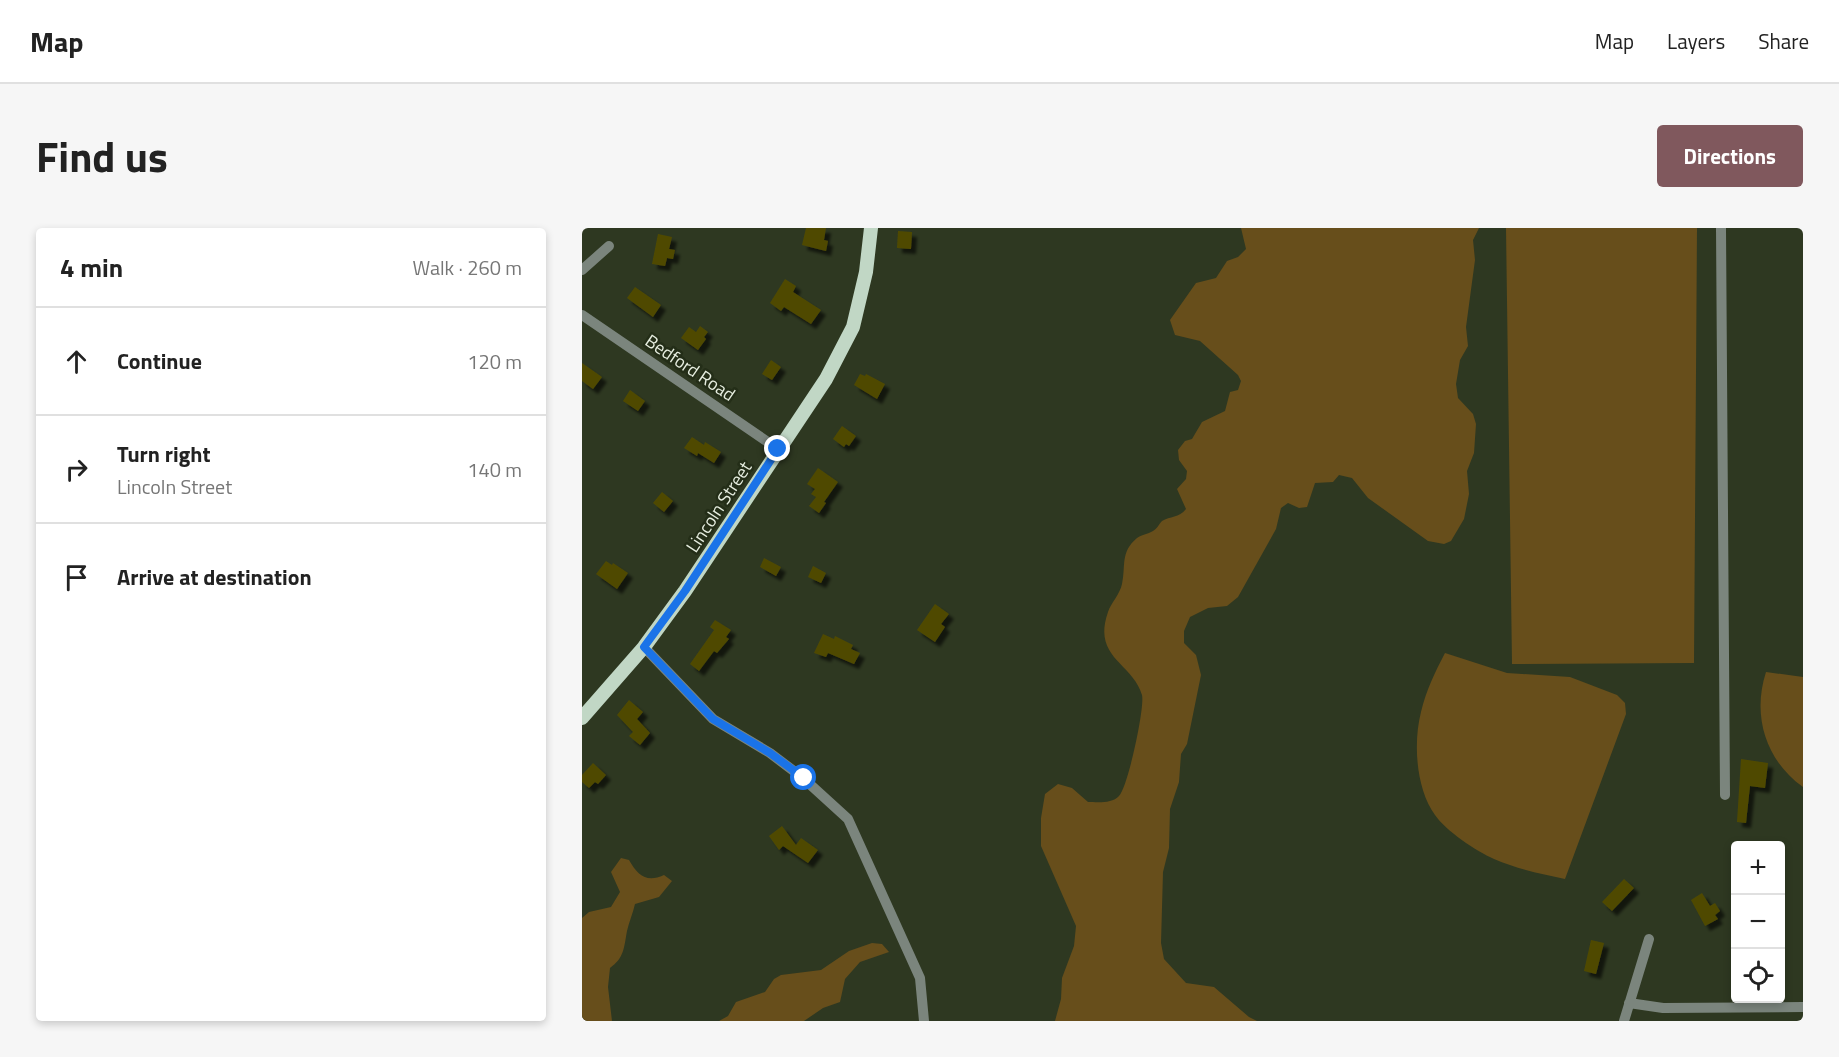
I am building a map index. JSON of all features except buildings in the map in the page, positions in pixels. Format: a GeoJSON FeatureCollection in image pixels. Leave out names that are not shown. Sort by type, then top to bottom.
{"type":"FeatureCollection","features":[{"type":"Feature","properties":{"kind":"main road","name":"Lincoln Street"},"geometry":{"type":"LineString","coordinates":[[582,718],[644,647],[685,591],[826,379],[853,327],[866,272],[871,228]]}},
{"type":"Feature","properties":{"kind":"street"},"geometry":{"type":"LineString","coordinates":[[1721,228],[1725,795]]}},
{"type":"Feature","properties":{"kind":"street"},"geometry":{"type":"LineString","coordinates":[[582,270],[609,246]]}},
{"type":"Feature","properties":{"kind":"street","name":"Bedford Road"},"geometry":{"type":"LineString","coordinates":[[582,315],[778,449]]}},
{"type":"Feature","properties":{"kind":"street"},"geometry":{"type":"LineString","coordinates":[[644,647],[713,719],[770,753],[804,778],[848,819],[920,978],[924,1021]]}},
{"type":"Feature","properties":{"kind":"street"},"geometry":{"type":"LineString","coordinates":[[1624,1021],[1649,939]]}},
{"type":"Feature","properties":{"kind":"street"},"geometry":{"type":"LineString","coordinates":[[1629,1003],[1663,1008],[1803,1007]]}},
{"type":"Feature","properties":{"kind":"shaded area"},"geometry":{"type":"Polygon","coordinates":[[[1241,228],[1479,228],[1473,240],[1475,260],[1466,327],[1468,346],[1460,360],[1456,384],[1458,398],[1473,414],[1476,424],[1474,453],[1467,471],[1469,494],[1464,519],[1451,541],[1444,544],[1428,541],[1368,498],[1352,478],[1339,475],[1333,482],[1315,483],[1307,507],[1299,508],[1288,503],[1281,508],[1276,529],[1238,597],[1227,606],[1208,608],[1190,617],[1184,631],[1184,643],[1196,655],[1201,675],[1187,744],[1181,754],[1179,782],[1170,809],[1169,848],[1163,872],[1161,943],[1164,959],[1186,983],[1214,987],[1249,1017],[1257,1021],[1055,1021],[1061,999],[1062,978],[1074,946],[1076,926],[1041,846],[1041,818],[1045,794],[1058,784],[1072,788],[1088,802],[1100,802],[1116,799],[1123,790],[1138,730],[1142,695],[1137,684],[1109,650],[1104,627],[1109,609],[1121,588],[1126,554],[1132,543],[1154,530],[1162,521],[1186,509],[1177,489],[1186,479],[1187,471],[1179,460],[1178,450],[1185,441],[1192,439],[1202,422],[1225,411],[1230,392],[1238,390],[1241,381],[1238,375],[1200,341],[1175,335],[1170,320],[1196,283],[1216,278],[1227,261],[1238,257],[1246,249],[1241,228]]]}},
{"type":"Feature","properties":{"kind":"shaded area"},"geometry":{"type":"Polygon","coordinates":[[[1506,228],[1697,228],[1694,663],[1512,664],[1506,228]]]}},
{"type":"Feature","properties":{"kind":"shaded area"},"geometry":{"type":"Polygon","coordinates":[[[1445,653],[1507,673],[1570,677],[1617,695],[1625,703],[1626,714],[1565,879],[1503,863],[1487,855],[1446,828],[1429,804],[1420,779],[1417,738],[1423,704],[1445,653]]]}},
{"type":"Feature","properties":{"kind":"shaded area"},"geometry":{"type":"Polygon","coordinates":[[[1766,672],[1803,677],[1803,787],[1779,764],[1765,736],[1761,704],[1766,672]]]}},
{"type":"Feature","properties":{"kind":"shaded area"},"geometry":{"type":"Polygon","coordinates":[[[621,858],[629,860],[640,874],[648,878],[664,875],[672,881],[659,897],[635,904],[623,952],[610,968],[608,987],[612,1021],[582,1021],[582,918],[589,912],[611,907],[620,892],[611,872],[621,858]]]}},
{"type":"Feature","properties":{"kind":"shaded area"},"geometry":{"type":"Polygon","coordinates":[[[872,943],[882,944],[889,952],[860,962],[845,979],[840,1002],[823,1008],[804,1021],[719,1021],[728,1016],[736,1002],[765,992],[774,979],[781,975],[821,970],[849,951],[872,943]]]}},
{"type":"Feature","properties":{"kind":"route"},"geometry":{"type":"LineString","coordinates":[[778,449],[685,591],[644,647],[713,719],[770,753],[804,778]]}}]}
